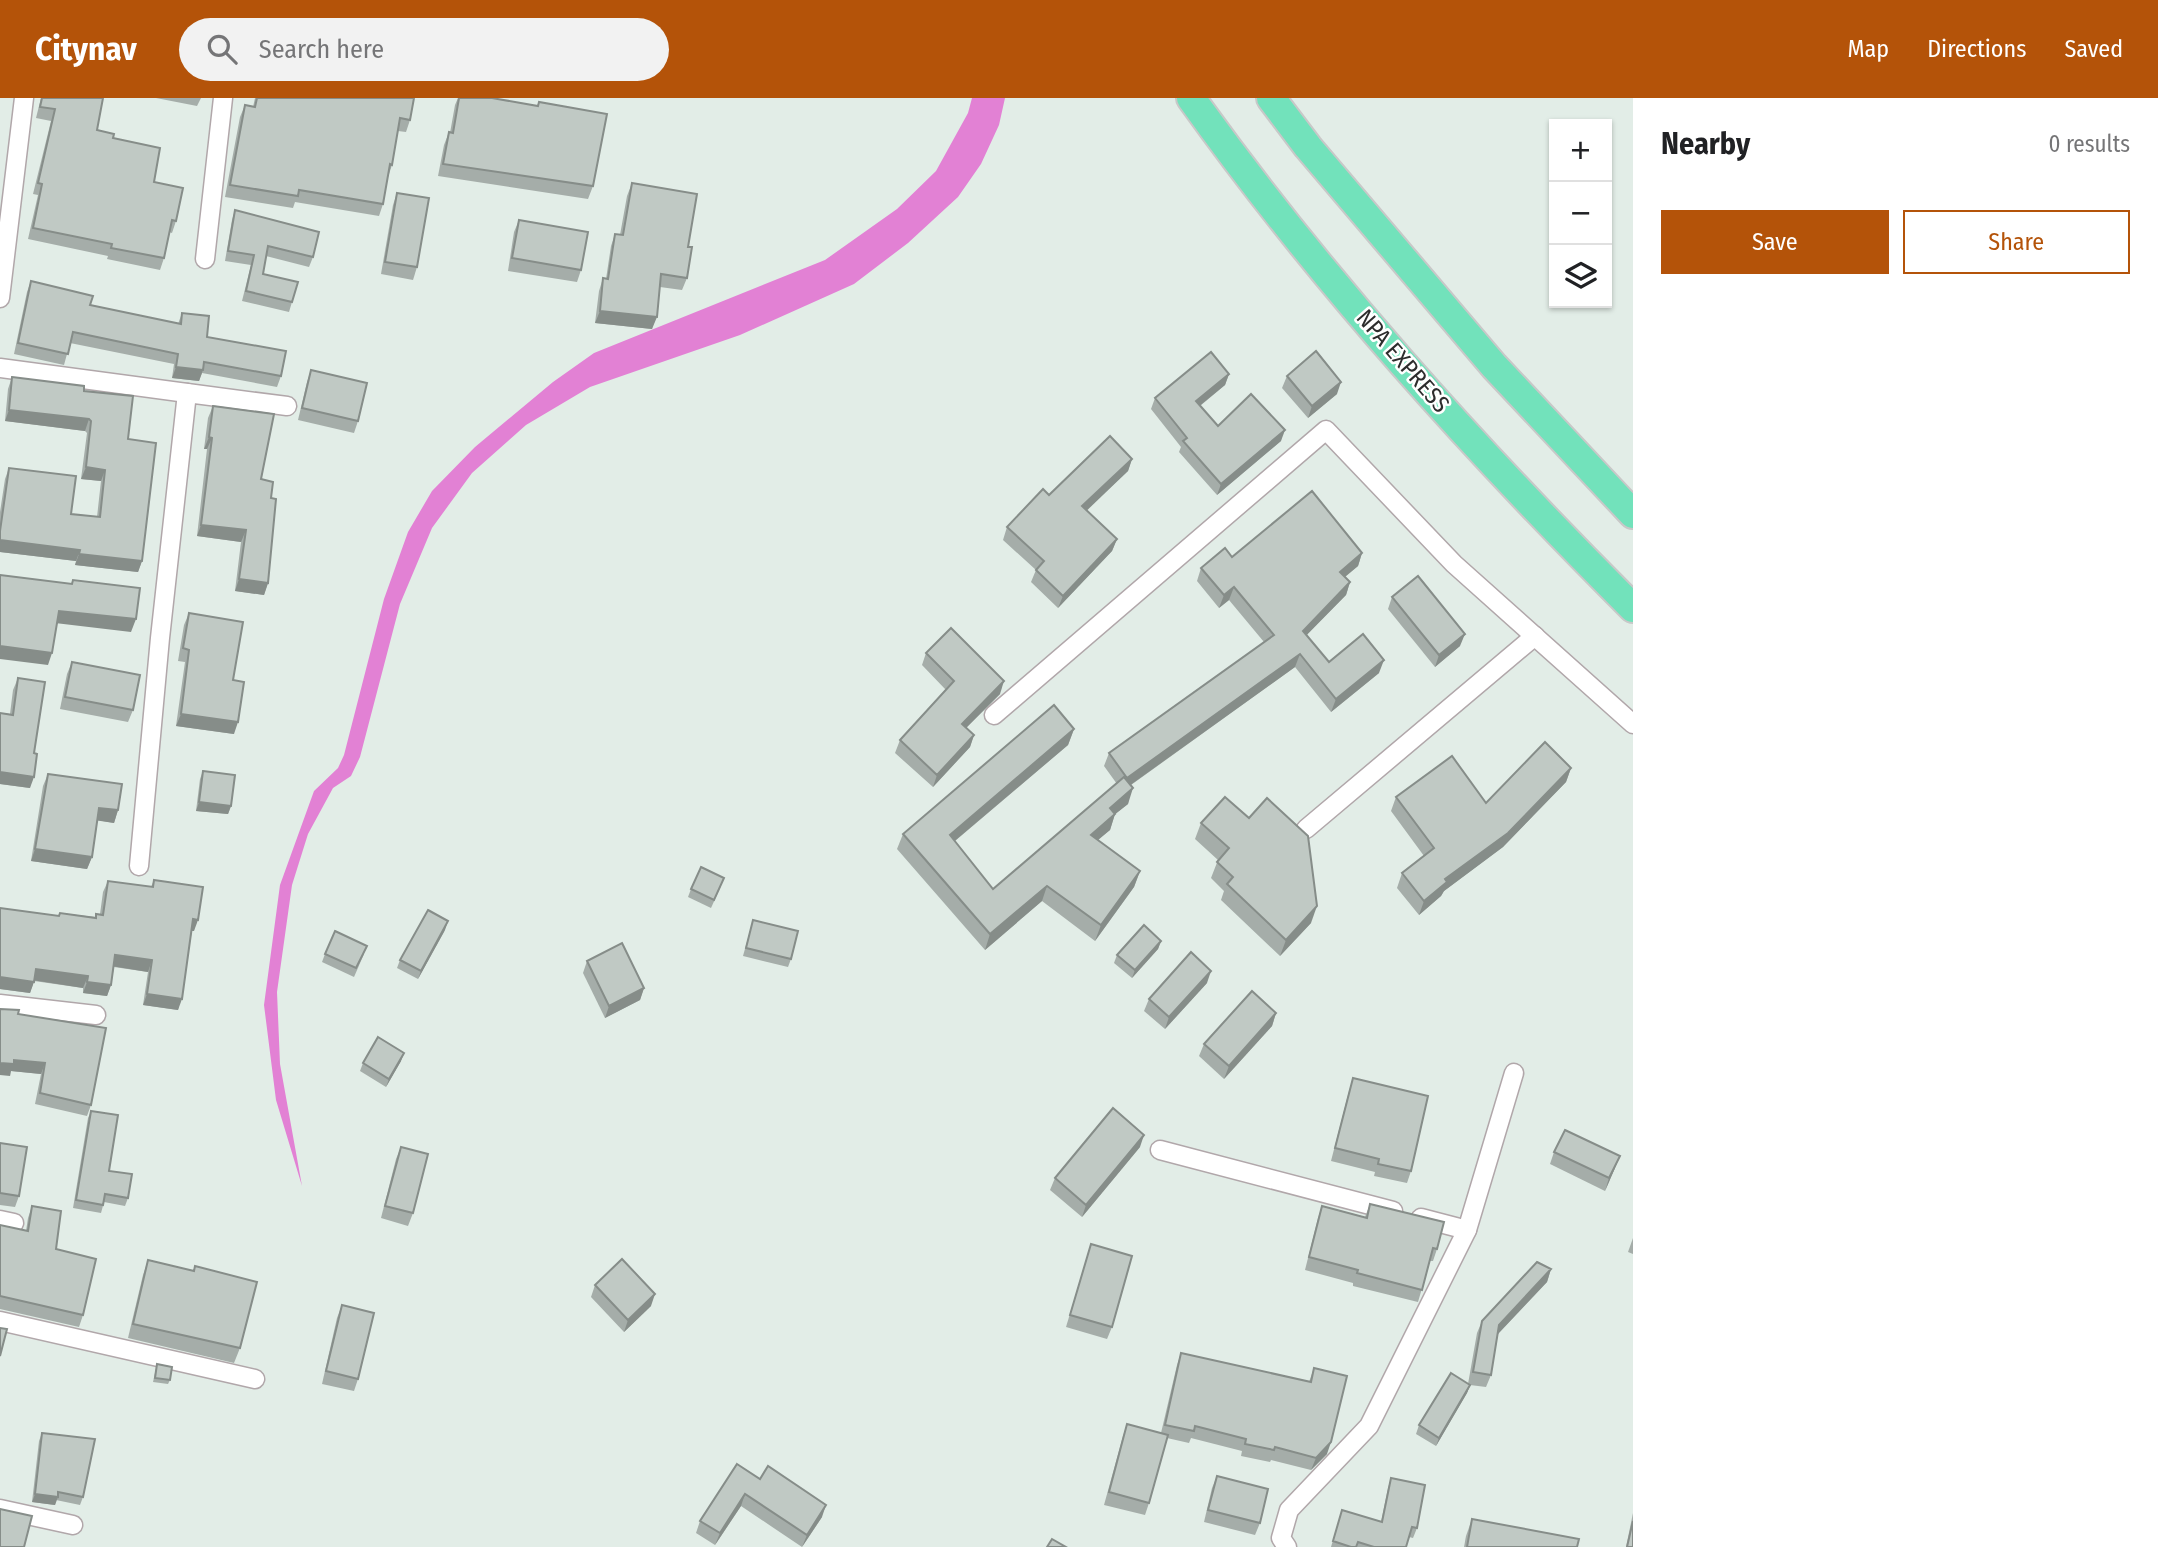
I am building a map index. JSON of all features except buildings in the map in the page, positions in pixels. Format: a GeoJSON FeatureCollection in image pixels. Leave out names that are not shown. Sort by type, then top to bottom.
{"type":"FeatureCollection","features":[{"type":"Feature","properties":{"kind":"main road","name":"NPA EXPRESS"},"geometry":{"type":"LineString","coordinates":[[1191,98],[1288,227],[1392,349],[1492,463],[1633,608]]}},
{"type":"Feature","properties":{"kind":"main road"},"geometry":{"type":"LineString","coordinates":[[1271,98],[1308,147],[1486,356],[1633,514]]}},
{"type":"Feature","properties":{"kind":"street"},"geometry":{"type":"LineString","coordinates":[[0,298],[24,98]]}},
{"type":"Feature","properties":{"kind":"street"},"geometry":{"type":"LineString","coordinates":[[205,259],[223,98]]}},
{"type":"Feature","properties":{"kind":"street"},"geometry":{"type":"LineString","coordinates":[[0,368],[287,406]]}},
{"type":"Feature","properties":{"kind":"street"},"geometry":{"type":"LineString","coordinates":[[139,866],[160,638],[187,393]]}},
{"type":"Feature","properties":{"kind":"street"},"geometry":{"type":"LineString","coordinates":[[994,715],[1326,430],[1454,564],[1633,724]]}},
{"type":"Feature","properties":{"kind":"street"},"geometry":{"type":"LineString","coordinates":[[1306,829],[1535,636]]}},
{"type":"Feature","properties":{"kind":"street"},"geometry":{"type":"LineString","coordinates":[[0,1004],[96,1015]]}},
{"type":"Feature","properties":{"kind":"street"},"geometry":{"type":"LineString","coordinates":[[1282,1544],[1289,1510],[1369,1426],[1467,1230],[1514,1073]]}},
{"type":"Feature","properties":{"kind":"street"},"geometry":{"type":"LineString","coordinates":[[1160,1150],[1467,1230]]}},
{"type":"Feature","properties":{"kind":"street"},"geometry":{"type":"LineString","coordinates":[[0,1321],[255,1379]]}},
{"type":"Feature","properties":{"kind":"street"},"geometry":{"type":"LineString","coordinates":[[0,1509],[73,1525]]}},
{"type":"Feature","properties":{"kind":"shaded area"},"geometry":{"type":"Polygon","coordinates":[[[972,98],[1005,98],[999,125],[981,164],[958,197],[908,243],[854,284],[740,335],[590,387],[526,425],[472,473],[432,528],[400,604],[360,757],[351,776],[333,788],[308,834],[292,885],[277,992],[280,1064],[302,1186],[276,1100],[264,1005],[280,885],[314,791],[338,768],[344,755],[384,599],[408,532],[432,491],[475,447],[553,382],[594,353],[825,260],[897,209],[936,171],[968,113],[972,98]]]}}]}
